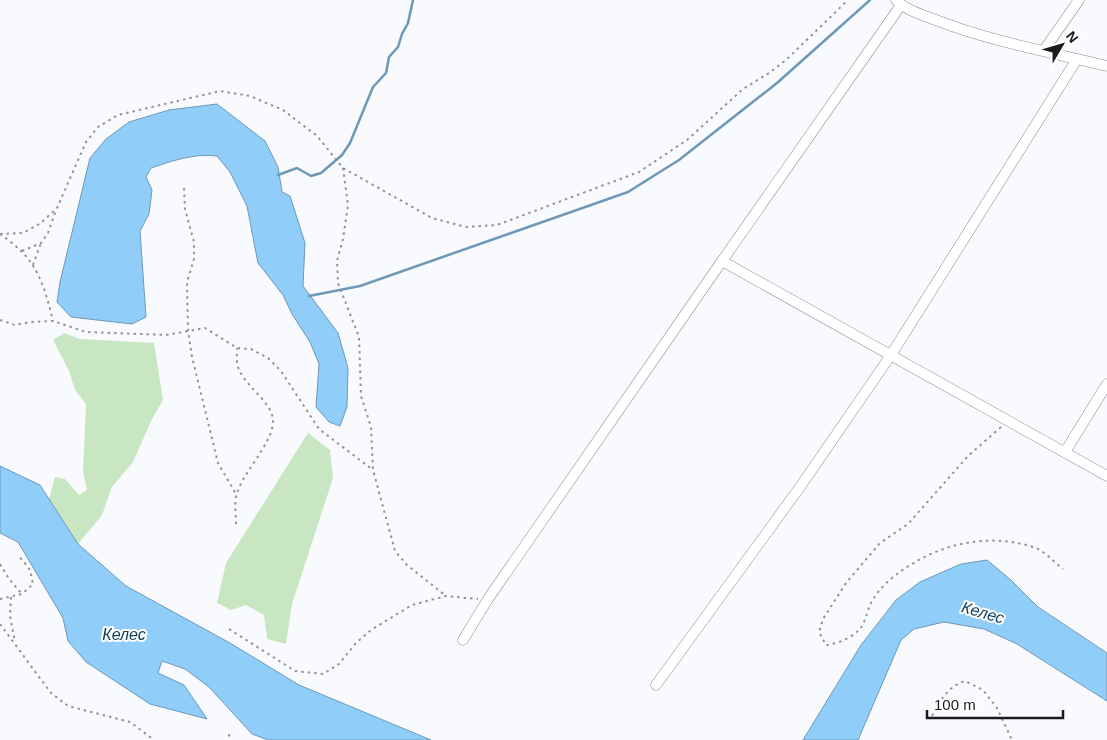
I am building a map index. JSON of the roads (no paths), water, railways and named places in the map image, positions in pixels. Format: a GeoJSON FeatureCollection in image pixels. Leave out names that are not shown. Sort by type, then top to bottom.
{"type":"FeatureCollection","features":[{"type":"Feature","properties":{"kind":"street"},"geometry":{"type":"LineString","coordinates":[[1044,50],[1079,0]]}},
{"type":"Feature","properties":{"kind":"street"},"geometry":{"type":"LineString","coordinates":[[463,640],[488,599],[899,3],[965,32],[1107,66]]}},
{"type":"Feature","properties":{"kind":"street"},"geometry":{"type":"LineString","coordinates":[[656,685],[800,487],[891,355],[1077,59]]}},
{"type":"Feature","properties":{"kind":"street"},"geometry":{"type":"LineString","coordinates":[[722,261],[1107,476]]}},
{"type":"Feature","properties":{"kind":"street"},"geometry":{"type":"LineString","coordinates":[[1065,452],[1107,384]]}},
{"type":"Feature","properties":{"kind":"water"},"geometry":{"type":"Polygon","coordinates":[[[217,104],[265,141],[278,167],[282,192],[290,196],[305,243],[303,286],[338,333],[348,368],[347,407],[340,426],[329,422],[316,407],[319,364],[310,342],[292,314],[283,295],[258,263],[247,206],[230,172],[217,156],[208,155],[175,160],[151,168],[146,177],[152,190],[149,214],[140,231],[146,317],[132,324],[71,317],[57,302],[60,282],[90,158],[106,139],[129,122],[169,110],[217,104]]]}},
{"type":"Feature","properties":{"kind":"water","name":"Келес"},"geometry":{"type":"Polygon","coordinates":[[[0,466],[40,485],[78,544],[126,586],[230,643],[299,685],[431,740],[268,740],[252,734],[209,687],[185,669],[162,661],[158,673],[184,685],[207,719],[150,704],[86,662],[68,641],[63,618],[18,542],[0,533],[0,466]]]}},
{"type":"Feature","properties":{"kind":"water","name":"Келес"},"geometry":{"type":"Polygon","coordinates":[[[987,560],[1011,580],[1038,607],[1107,653],[1107,701],[1017,644],[984,629],[944,622],[914,629],[901,640],[858,740],[803,740],[861,645],[896,600],[920,582],[961,564],[987,560]]]}},
{"type":"Feature","properties":{"kind":"waterway"},"geometry":{"type":"LineString","coordinates":[[278,175],[297,168],[311,176],[321,173],[342,155],[350,143],[373,87],[386,73],[389,57],[398,47],[408,23],[413,0]]}},
{"type":"Feature","properties":{"kind":"waterway"},"geometry":{"type":"LineString","coordinates":[[309,296],[360,286],[628,192],[679,160],[777,83],[870,0]]}}]}
